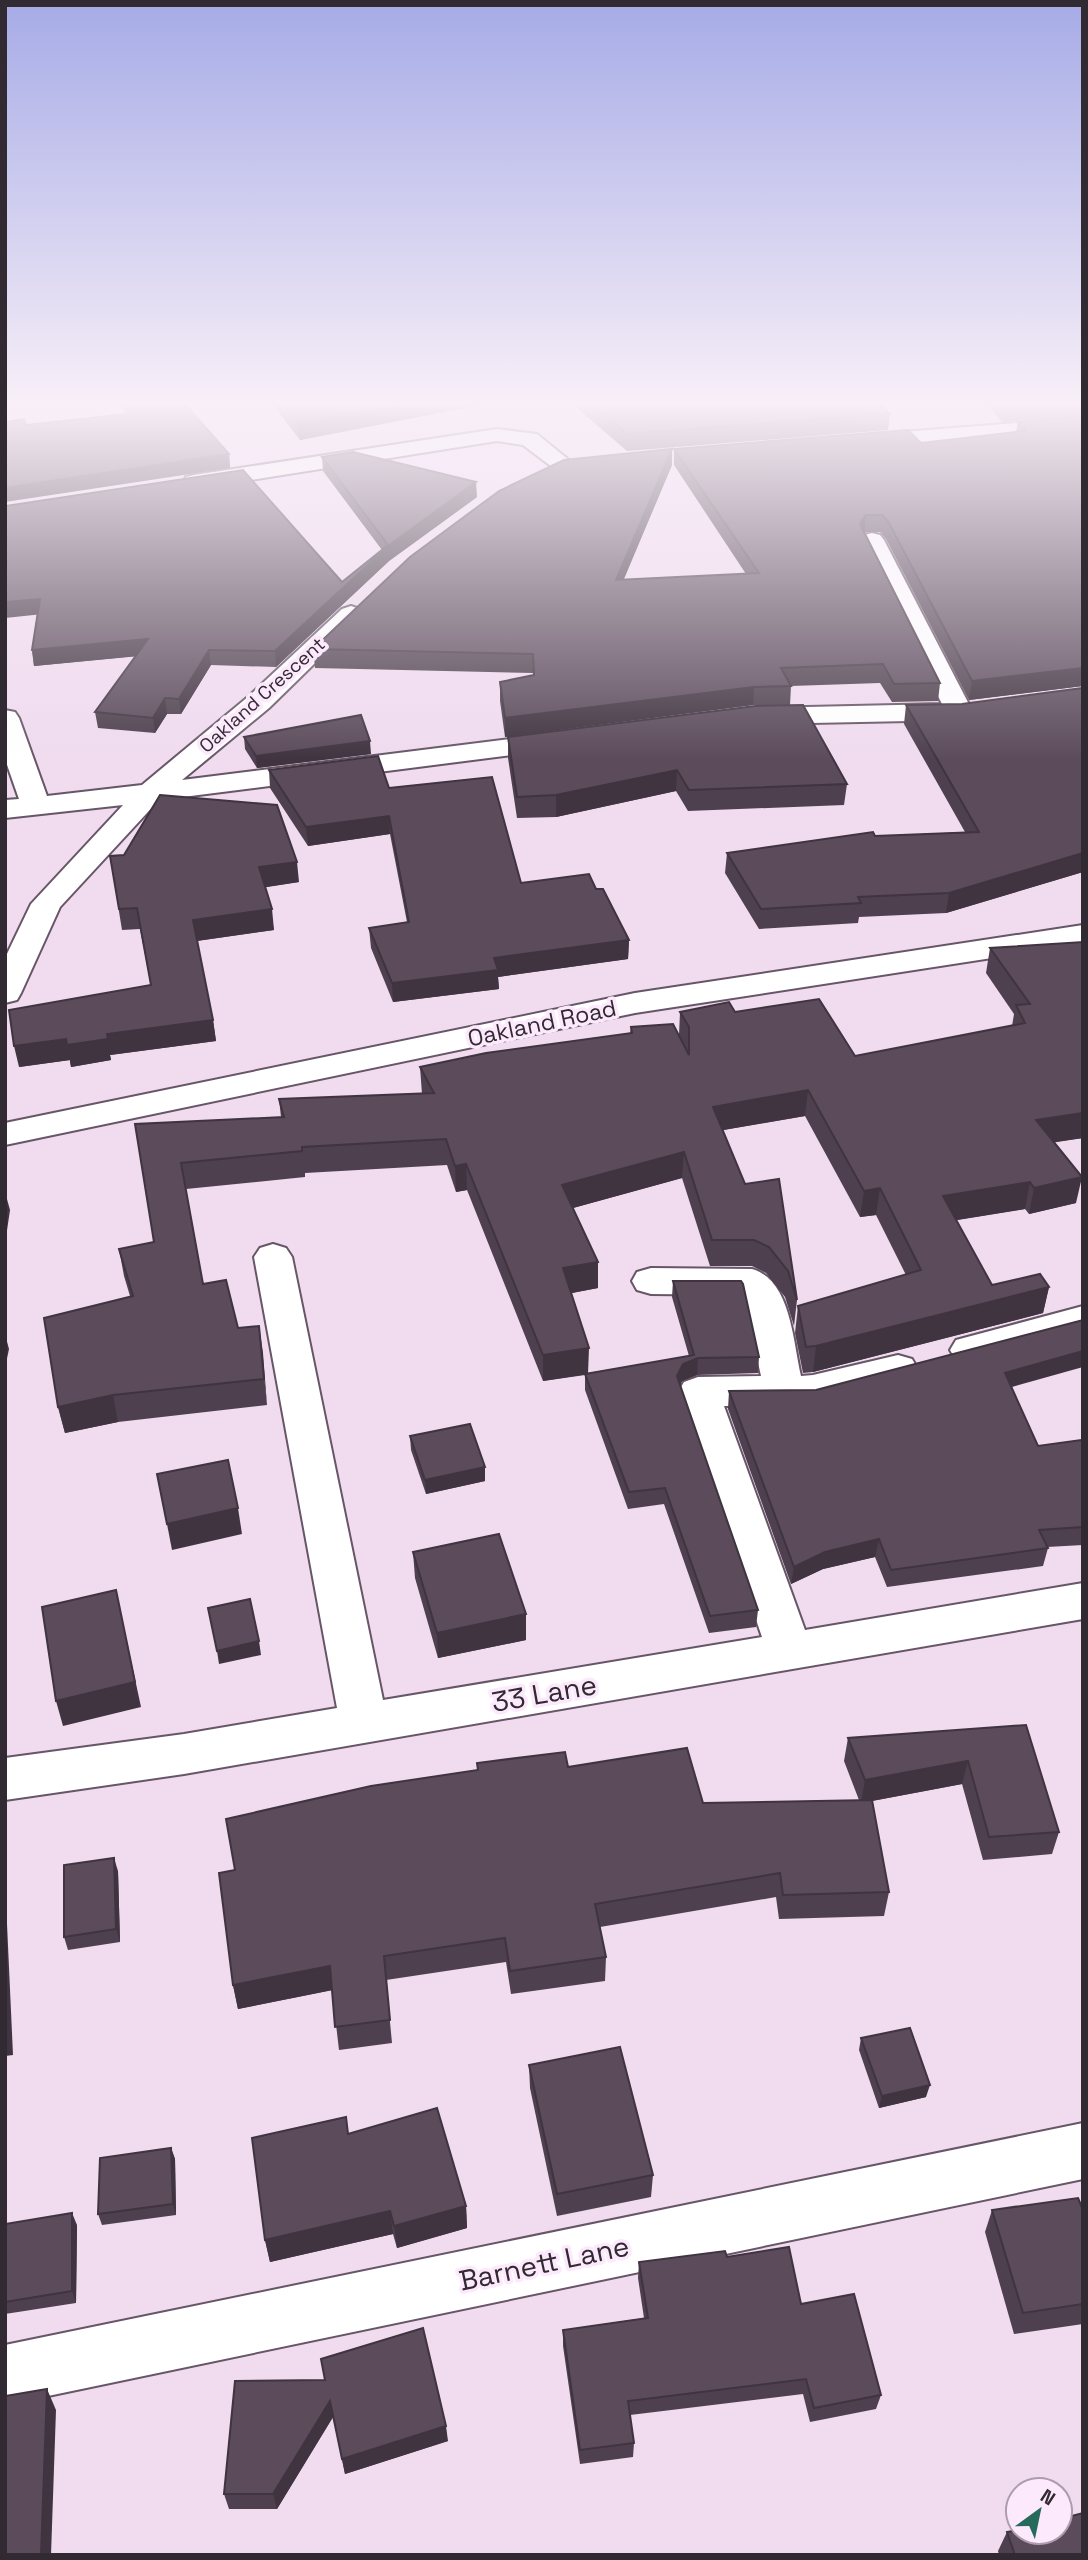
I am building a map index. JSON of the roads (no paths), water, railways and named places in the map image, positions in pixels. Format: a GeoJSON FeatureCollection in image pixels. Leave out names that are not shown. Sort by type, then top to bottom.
{"type":"FeatureCollection","features":[{"type":"Feature","properties":{"kind":"street"},"geometry":{"type":"LineString","coordinates":[[873,540],[959,712]]}},
{"type":"Feature","properties":{"kind":"street","name":"Oakland Crescent"},"geometry":{"type":"LineString","coordinates":[[5,993],[46,904],[150,793],[259,702],[370,597]]}},
{"type":"Feature","properties":{"kind":"street"},"geometry":{"type":"LineString","coordinates":[[739,718],[987,709]]}},
{"type":"Feature","properties":{"kind":"street"},"geometry":{"type":"LineString","coordinates":[[5,718],[35,804]]}},
{"type":"Feature","properties":{"kind":"street"},"geometry":{"type":"LineString","coordinates":[[5,809],[588,737]]}},
{"type":"Feature","properties":{"kind":"street","name":"Oakland Road"},"geometry":{"type":"LineString","coordinates":[[5,1134],[635,1003],[1083,934]]}},
{"type":"Feature","properties":{"kind":"street"},"geometry":{"type":"LineString","coordinates":[[273,1257],[364,1724]]}},
{"type":"Feature","properties":{"kind":"street"},"geometry":{"type":"LineString","coordinates":[[651,1281],[752,1282],[764,1297],[784,1390]]}},
{"type":"Feature","properties":{"kind":"street"},"geometry":{"type":"LineString","coordinates":[[790,1651],[698,1392],[826,1387],[1083,1320]]}},
{"type":"Feature","properties":{"kind":"street","name":"33 Lane"},"geometry":{"type":"LineString","coordinates":[[5,1779],[364,1724],[1083,1601]]}},
{"type":"Feature","properties":{"kind":"street","name":"Barnett Lane"},"geometry":{"type":"LineString","coordinates":[[5,2375],[1083,2151]]}}]}
